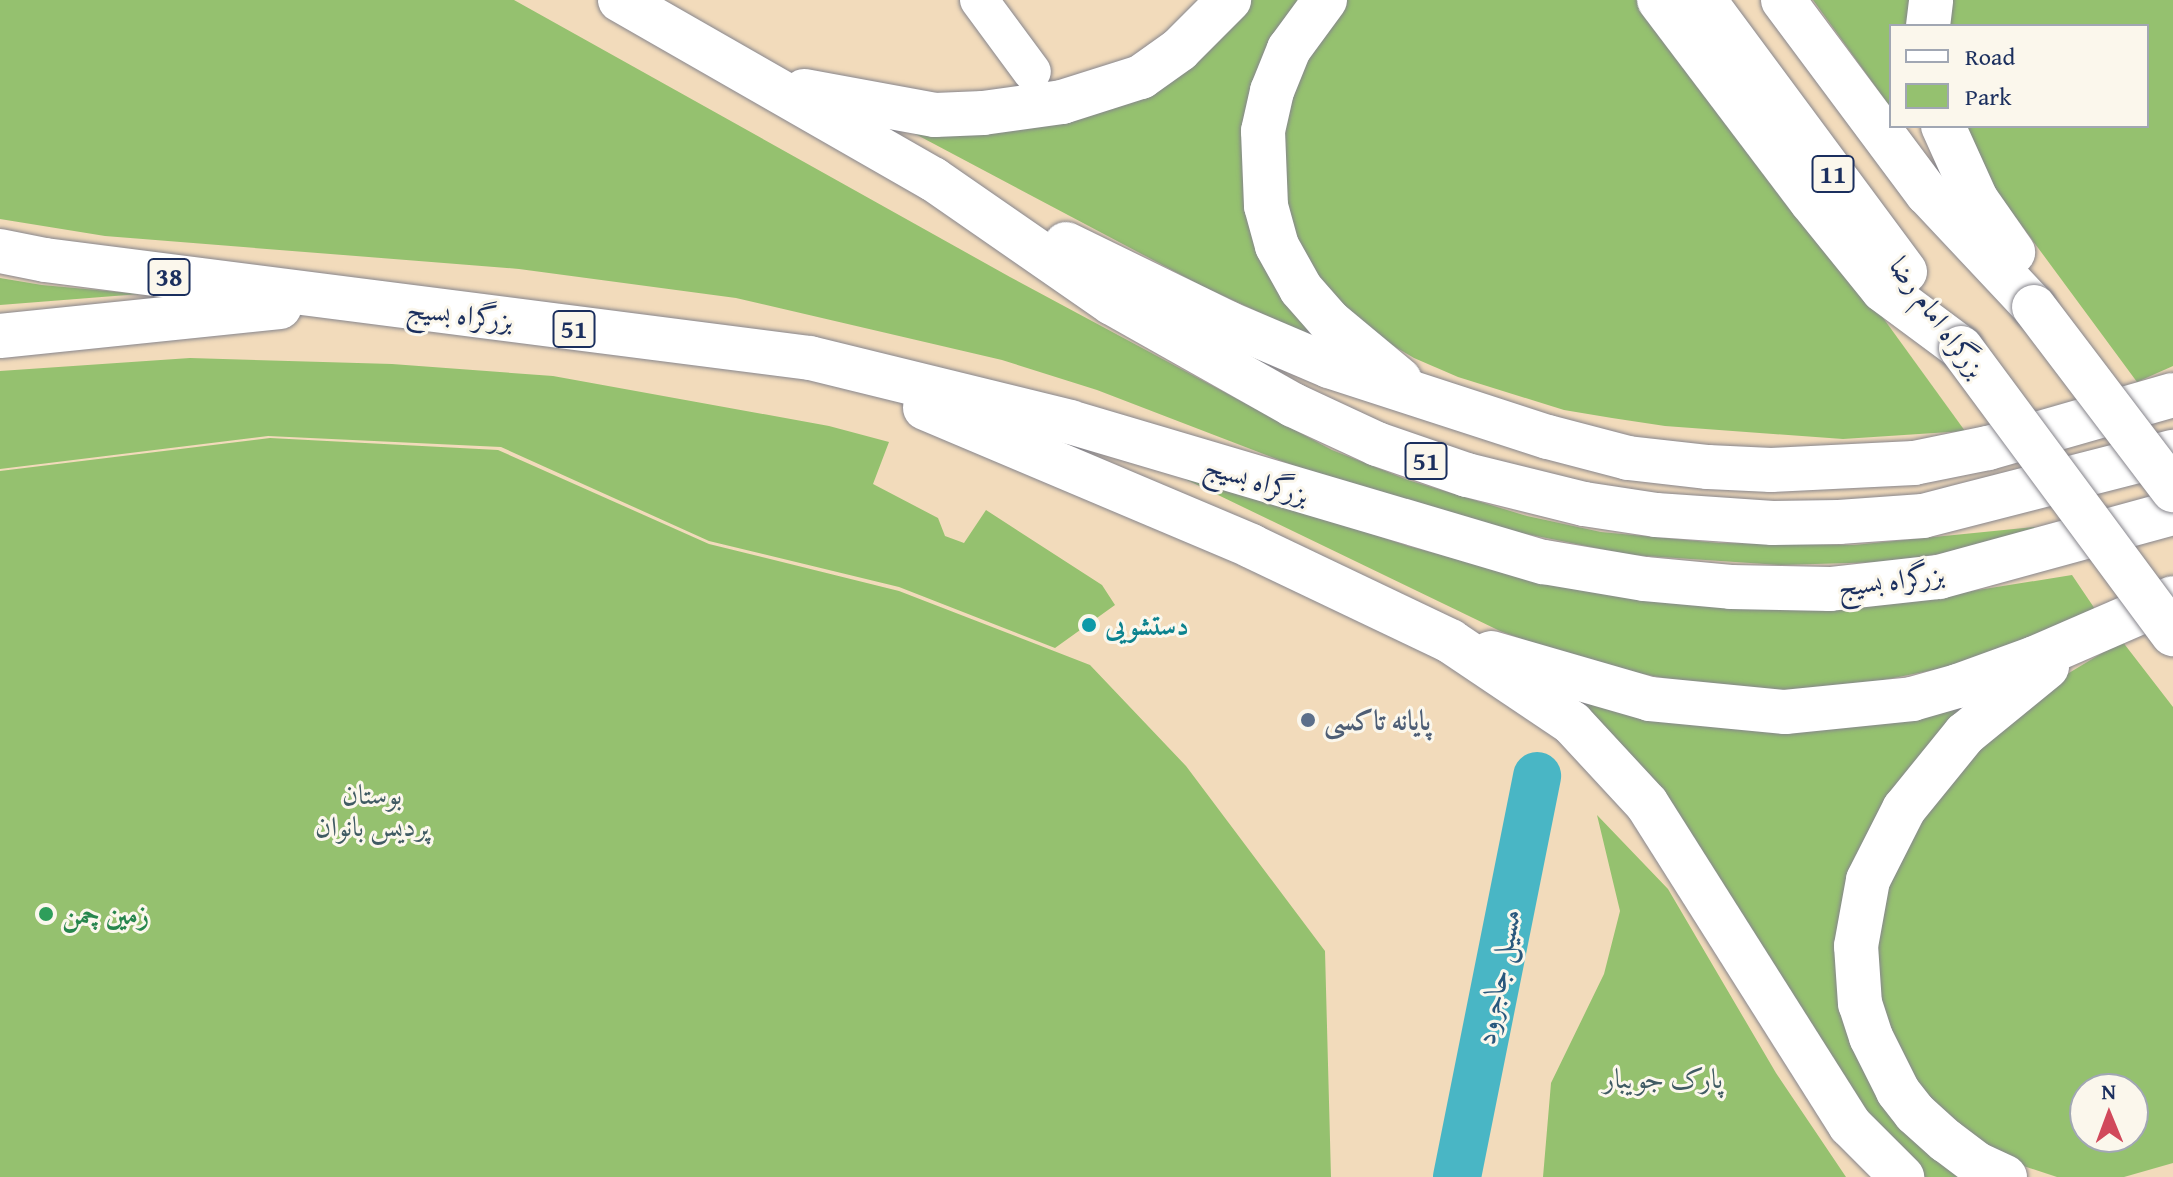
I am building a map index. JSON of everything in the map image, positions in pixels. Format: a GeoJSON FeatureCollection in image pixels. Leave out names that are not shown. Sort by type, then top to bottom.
{"type":"FeatureCollection","features":[{"type":"Feature","properties":{"kind":"highway","name":"51"},"geometry":{"type":"LineString","coordinates":[[620,0],[933,179],[1112,303],[1293,405],[1377,444],[1467,475],[1584,504],[1656,515],[1773,523],[1923,516],[2173,452]]}},
{"type":"Feature","properties":{"kind":"highway"},"geometry":{"type":"LineString","coordinates":[[766,84],[935,115],[983,113],[1062,102],[1141,77],[1179,50],[1229,0]]}},
{"type":"Feature","properties":{"kind":"highway"},"geometry":{"type":"LineString","coordinates":[[1325,0],[1289,49],[1272,91],[1263,131],[1266,206],[1277,246],[1301,289],[1329,321],[1418,394]]}},
{"type":"Feature","properties":{"kind":"highway"},"geometry":{"type":"LineString","coordinates":[[1659,0],[1811,201],[1883,290],[1961,348]]}},
{"type":"Feature","properties":{"kind":"highway","name":"بزرگراه امام رضا"},"geometry":{"type":"LineString","coordinates":[[1704,0],[2173,634]]}},
{"type":"Feature","properties":{"kind":"highway","name":"11"},"geometry":{"type":"LineString","coordinates":[[1783,0],[1927,193],[2034,307],[2173,490]]}},
{"type":"Feature","properties":{"kind":"highway"},"geometry":{"type":"LineString","coordinates":[[1928,24],[1931,0]]}},
{"type":"Feature","properties":{"kind":"highway"},"geometry":{"type":"LineString","coordinates":[[1944,128],[1976,199],[2010,245],[2034,307]]}},
{"type":"Feature","properties":{"kind":"highway"},"geometry":{"type":"LineString","coordinates":[[933,179],[1228,323],[1329,366],[1548,437],[1628,458],[1771,470],[1914,463],[1988,448],[2173,395]]}},
{"type":"Feature","properties":{"kind":"highway","name":"38"},"geometry":{"type":"LineString","coordinates":[[0,251],[45,260],[338,299]]}},
{"type":"Feature","properties":{"kind":"highway"},"geometry":{"type":"LineString","coordinates":[[0,336],[191,319],[338,299]]}},
{"type":"Feature","properties":{"kind":"highway","name":"بزرگراه بسیج"},"geometry":{"type":"LineString","coordinates":[[338,299],[810,358],[1070,422],[1544,562],[1645,579],[1731,587],[1830,589],[1939,577],[2173,513]]}},
{"type":"Feature","properties":{"kind":"highway"},"geometry":{"type":"LineString","coordinates":[[810,358],[1251,546],[1450,641],[1572,723],[1647,804],[1702,886],[1765,997],[1850,1125],[1902,1177]]}},
{"type":"Feature","properties":{"kind":"highway"},"geometry":{"type":"LineString","coordinates":[[1450,641],[1650,699],[1785,712],[1912,699],[1983,677],[2173,598]]}},
{"type":"Feature","properties":{"kind":"highway"},"geometry":{"type":"LineString","coordinates":[[2005,1177],[1977,1164],[1915,1113],[1883,1064],[1860,1004],[1856,946],[1860,909],[1886,840],[1936,768],[1992,710],[2092,633]]}},
{"type":"Feature","properties":{"kind":"street"},"geometry":{"type":"LineString","coordinates":[[979,0],[1032,72]]}},
{"type":"Feature","properties":{"kind":"green space"},"geometry":{"type":"Polygon","coordinates":[[[0,0],[514,0],[1010,277],[1332,450],[1408,480],[1527,516],[1601,532],[1719,543],[1854,545],[2034,527],[2044,539],[1883,562],[1781,565],[1631,555],[1501,529],[1300,468],[1097,390],[1002,360],[736,298],[519,269],[105,236],[0,219],[0,0]]]}},
{"type":"Feature","properties":{"kind":"green space"},"geometry":{"type":"Polygon","coordinates":[[[1248,0],[1312,0],[1249,125],[1347,353],[1202,286],[887,119],[1024,122],[1248,0]]]}},
{"type":"Feature","properties":{"kind":"green space"},"geometry":{"type":"Polygon","coordinates":[[[1347,0],[1637,0],[1881,315],[1965,431],[1843,439],[1665,426],[1564,410],[1458,377],[1414,358],[1358,325],[1337,310],[1277,208],[1285,90],[1338,7],[1347,0]]]}},
{"type":"Feature","properties":{"kind":"green space"},"geometry":{"type":"Polygon","coordinates":[[[1813,0],[1918,0],[1914,24],[1889,24],[1889,105],[1813,0]]]}},
{"type":"Feature","properties":{"kind":"green space"},"geometry":{"type":"Polygon","coordinates":[[[1944,0],[2173,0],[2173,366],[2137,382],[1974,161],[1957,128],[2149,128],[2149,24],[1942,24],[1944,0]]]}},
{"type":"Feature","properties":{"kind":"green space"},"geometry":{"type":"Polygon","coordinates":[[[0,278],[42,285],[140,294],[0,305],[0,278]]]}},
{"type":"Feature","properties":{"kind":"green space"},"geometry":{"type":"Polygon","coordinates":[[[190,358],[392,364],[553,376],[829,426],[889,442],[873,484],[938,518],[945,536],[964,543],[986,510],[1102,585],[1115,605],[1055,648],[899,587],[709,541],[501,447],[268,436],[0,469],[0,371],[190,358]]]}},
{"type":"Feature","properties":{"kind":"green space","name":"بوستان پردیس بانوان"},"geometry":{"type":"Polygon","coordinates":[[[270,438],[498,450],[709,544],[899,591],[1090,665],[1186,766],[1325,951],[1331,1177],[0,1177],[0,471],[270,438]]]}},
{"type":"Feature","properties":{"kind":"green space"},"geometry":{"type":"Polygon","coordinates":[[[1131,453],[1408,546],[1546,583],[1903,602],[2072,575],[2097,612],[1953,666],[1864,684],[1776,691],[1675,680],[1593,665],[1500,631],[1131,453]]]}},
{"type":"Feature","properties":{"kind":"green space"},"geometry":{"type":"Polygon","coordinates":[[[2122,641],[2173,707],[2173,1163],[2124,1177],[2057,1177],[1987,1154],[1893,1064],[1869,930],[1927,798],[2049,685],[2122,641]]]}},
{"type":"Feature","properties":{"kind":"green space"},"geometry":{"type":"Polygon","coordinates":[[[1546,685],[1669,721],[1724,728],[1797,731],[1996,692],[1842,960],[1976,1177],[1925,1177],[1881,1140],[1546,685]]]}},
{"type":"Feature","properties":{"kind":"green space","name":"پارک جویبار"},"geometry":{"type":"Polygon","coordinates":[[[1597,815],[1668,889],[1776,1073],[1846,1177],[1543,1177],[1551,1083],[1604,974],[1620,911],[1597,815]]]}},
{"type":"Feature","properties":{"kind":"waterway","name":"مسیل جاجرود"},"geometry":{"type":"LineString","coordinates":[[1457,1177],[1537,776]]}},
{"type":"Feature","properties":{"kind":"place","name":"دستشویی"},"geometry":{"type":"Point","coordinates":[1089,625]}},
{"type":"Feature","properties":{"kind":"place","name":"پایانه تاکسی"},"geometry":{"type":"Point","coordinates":[1308,720]}},
{"type":"Feature","properties":{"kind":"place","name":"زمین چمن"},"geometry":{"type":"Point","coordinates":[46,914]}}]}
